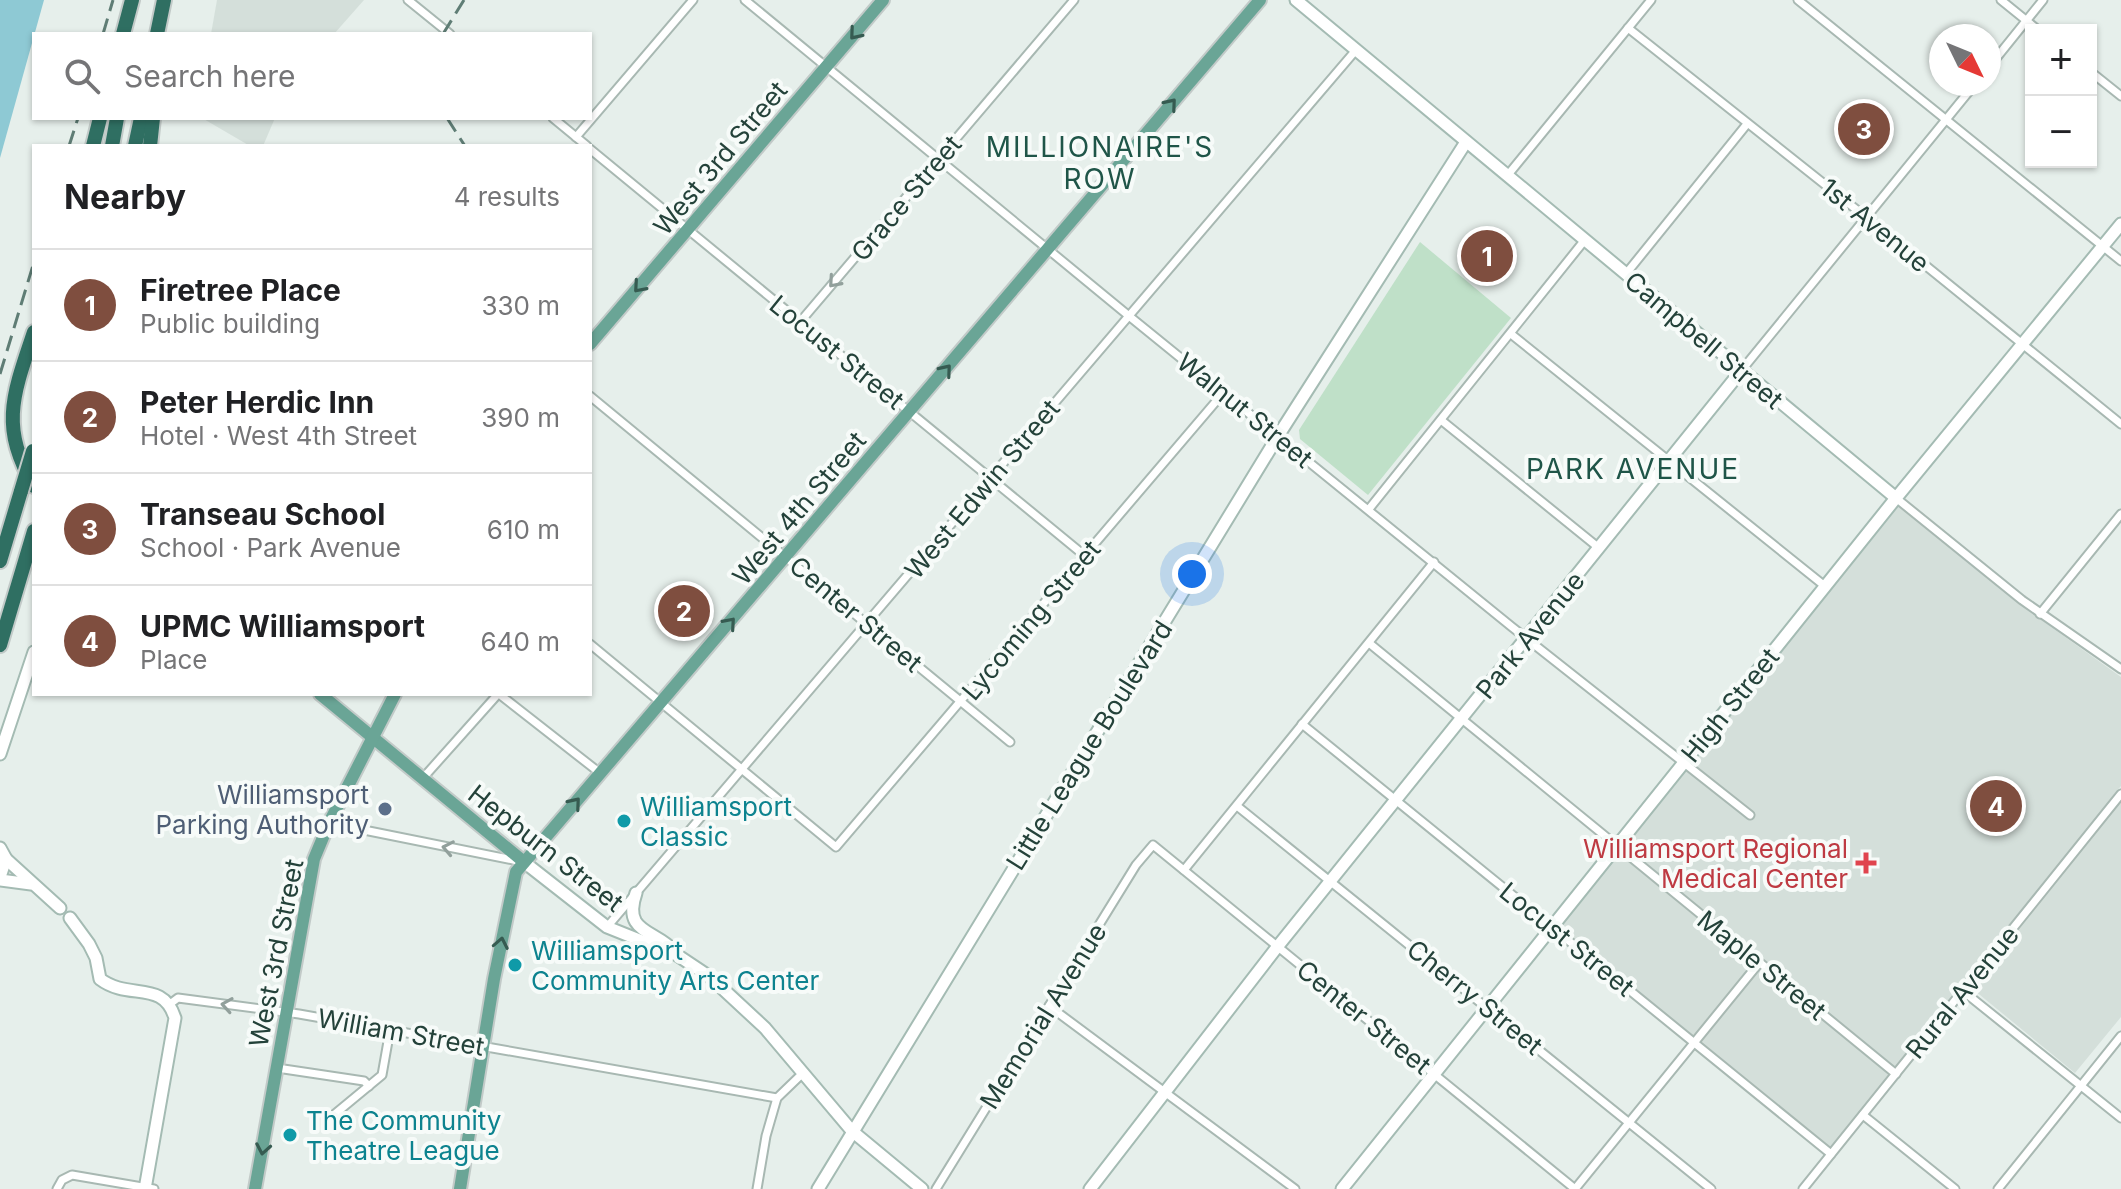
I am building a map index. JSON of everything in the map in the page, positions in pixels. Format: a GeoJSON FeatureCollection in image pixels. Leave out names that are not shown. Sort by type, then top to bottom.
{"type":"FeatureCollection","features":[{"type":"Feature","properties":{"kind":"highway"},"geometry":{"type":"LineString","coordinates":[[124,32],[132,0]]}},
{"type":"Feature","properties":{"kind":"highway"},"geometry":{"type":"LineString","coordinates":[[133,32],[140,0]]}},
{"type":"Feature","properties":{"kind":"highway"},"geometry":{"type":"LineString","coordinates":[[158,32],[166,0]]}},
{"type":"Feature","properties":{"kind":"highway"},"geometry":{"type":"LineString","coordinates":[[164,32],[166,0]]}},
{"type":"Feature","properties":{"kind":"highway"},"geometry":{"type":"LineString","coordinates":[[94,144],[100,120]]}},
{"type":"Feature","properties":{"kind":"highway"},"geometry":{"type":"LineString","coordinates":[[112,144],[117,120]]}},
{"type":"Feature","properties":{"kind":"highway"},"geometry":{"type":"LineString","coordinates":[[135,144],[141,120]]}},
{"type":"Feature","properties":{"kind":"highway"},"geometry":{"type":"LineString","coordinates":[[150,144],[153,120]]}},
{"type":"Feature","properties":{"kind":"highway"},"geometry":{"type":"LineString","coordinates":[[27,489],[3,433],[6,403],[32,338]]}},
{"type":"Feature","properties":{"kind":"highway"},"geometry":{"type":"LineString","coordinates":[[22,366],[11,432],[17,453],[32,472]]}},
{"type":"Feature","properties":{"kind":"highway"},"geometry":{"type":"LineString","coordinates":[[0,561],[27,489],[32,460]]}},
{"type":"Feature","properties":{"kind":"highway"},"geometry":{"type":"LineString","coordinates":[[0,645],[32,538]]}},
{"type":"Feature","properties":{"kind":"main road","name":"West 3rd Street"},"geometry":{"type":"LineString","coordinates":[[592,342],[883,0]]}},
{"type":"Feature","properties":{"kind":"main road","name":"West 4th Street"},"geometry":{"type":"LineString","coordinates":[[460,1189],[516,872],[1260,0]]}},
{"type":"Feature","properties":{"kind":"main road","name":"Hepburn Street"},"geometry":{"type":"LineString","coordinates":[[322,696],[524,862]]}},
{"type":"Feature","properties":{"kind":"main road","name":"West 3rd Street"},"geometry":{"type":"LineString","coordinates":[[255,1189],[311,873],[329,823],[394,696]]}},
{"type":"Feature","properties":{"kind":"street"},"geometry":{"type":"LineString","coordinates":[[408,0],[448,32]]}},
{"type":"Feature","properties":{"kind":"street"},"geometry":{"type":"LineString","coordinates":[[592,118],[693,0]]}},
{"type":"Feature","properties":{"kind":"street","name":"Walnut Street"},"geometry":{"type":"LineString","coordinates":[[745,0],[1129,316],[1750,815]]}},
{"type":"Feature","properties":{"kind":"street","name":"Grace Street"},"geometry":{"type":"LineString","coordinates":[[800,322],[1074,0]]}},
{"type":"Feature","properties":{"kind":"street","name":"Campbell Street"},"geometry":{"type":"LineString","coordinates":[[1296,0],[1896,498],[2040,614],[2121,669]]}},
{"type":"Feature","properties":{"kind":"street"},"geometry":{"type":"LineString","coordinates":[[1507,176],[1651,0]]}},
{"type":"Feature","properties":{"kind":"street"},"geometry":{"type":"LineString","coordinates":[[1798,0],[2121,261]]}},
{"type":"Feature","properties":{"kind":"street"},"geometry":{"type":"LineString","coordinates":[[2001,0],[2030,24]]}},
{"type":"Feature","properties":{"kind":"street"},"geometry":{"type":"LineString","coordinates":[[2001,52],[2043,0]]}},
{"type":"Feature","properties":{"kind":"street","name":"1st Avenue"},"geometry":{"type":"LineString","coordinates":[[1628,28],[2121,424]]}},
{"type":"Feature","properties":{"kind":"street","name":"West Edwin Street"},"geometry":{"type":"LineString","coordinates":[[607,927],[1356,50]]}},
{"type":"Feature","properties":{"kind":"street"},"geometry":{"type":"LineString","coordinates":[[2097,77],[2121,96]]}},
{"type":"Feature","properties":{"kind":"street","name":"Park Avenue"},"geometry":{"type":"LineString","coordinates":[[1090,1189],[1278,946],[1965,96]]}},
{"type":"Feature","properties":{"kind":"street","name":"Locust Street"},"geometry":{"type":"LineString","coordinates":[[555,120],[584,144]]}},
{"type":"Feature","properties":{"kind":"street"},"geometry":{"type":"LineString","coordinates":[[576,137],[591,120]]}},
{"type":"Feature","properties":{"kind":"street"},"geometry":{"type":"LineString","coordinates":[[1625,275],[1747,124]]}},
{"type":"Feature","properties":{"kind":"street","name":"Little League Boulevard"},"geometry":{"type":"LineString","coordinates":[[818,1189],[1278,436],[1466,142]]}},
{"type":"Feature","properties":{"kind":"street","name":"Locust Street"},"geometry":{"type":"LineString","coordinates":[[592,150],[1085,556]]}},
{"type":"Feature","properties":{"kind":"street","name":"High Street"},"geometry":{"type":"LineString","coordinates":[[1342,1189],[1896,498],[2121,224]]}},
{"type":"Feature","properties":{"kind":"street"},"geometry":{"type":"LineString","coordinates":[[1369,509],[1584,241]]}},
{"type":"Feature","properties":{"kind":"street"},"geometry":{"type":"LineString","coordinates":[[1511,334],[1826,587]]}},
{"type":"Feature","properties":{"kind":"street","name":"Lycoming Street"},"geometry":{"type":"LineString","coordinates":[[742,770],[836,847],[1224,392]]}},
{"type":"Feature","properties":{"kind":"street","name":"Center Street"},"geometry":{"type":"LineString","coordinates":[[592,398],[1010,742]]}},
{"type":"Feature","properties":{"kind":"street"},"geometry":{"type":"LineString","coordinates":[[1441,420],[1599,548]]}},
{"type":"Feature","properties":{"kind":"street"},"geometry":{"type":"LineString","coordinates":[[2040,614],[2121,514]]}},
{"type":"Feature","properties":{"kind":"street"},"geometry":{"type":"LineString","coordinates":[[1184,870],[1434,562]]}},
{"type":"Feature","properties":{"kind":"street","name":"Maple Street"},"geometry":{"type":"LineString","coordinates":[[1369,643],[1896,1074]]}},
{"type":"Feature","properties":{"kind":"street"},"geometry":{"type":"LineString","coordinates":[[592,646],[742,770]]}},
{"type":"Feature","properties":{"kind":"street"},"geometry":{"type":"LineString","coordinates":[[0,754],[32,658]]}},
{"type":"Feature","properties":{"kind":"street"},"geometry":{"type":"LineString","coordinates":[[423,778],[497,696]]}},
{"type":"Feature","properties":{"kind":"street"},"geometry":{"type":"LineString","coordinates":[[502,696],[600,773]]}},
{"type":"Feature","properties":{"kind":"street","name":"Locust Street"},"geometry":{"type":"LineString","coordinates":[[1302,724],[1831,1154]]}},
{"type":"Feature","properties":{"kind":"street","name":"Rural Avenue"},"geometry":{"type":"LineString","coordinates":[[1803,1189],[2121,794]]}},
{"type":"Feature","properties":{"kind":"street","name":"Cherry Street"},"geometry":{"type":"LineString","coordinates":[[1237,806],[1711,1189]]}},
{"type":"Feature","properties":{"kind":"street"},"geometry":{"type":"LineString","coordinates":[[329,823],[524,862]]}},
{"type":"Feature","properties":{"kind":"street","name":"Center Street"},"geometry":{"type":"LineString","coordinates":[[1153,845],[1575,1189]]}},
{"type":"Feature","properties":{"kind":"street","name":"Memorial Avenue"},"geometry":{"type":"LineString","coordinates":[[936,1189],[1136,865],[1153,845]]}},
{"type":"Feature","properties":{"kind":"street"},"geometry":{"type":"LineString","coordinates":[[3,854],[0,879],[35,885]]}},
{"type":"Feature","properties":{"kind":"street","name":"William Street"},"geometry":{"type":"LineString","coordinates":[[3,854],[70,918],[96,958],[100,979],[128,992],[155,994],[170,1004],[178,998],[285,1013],[777,1098]]}},
{"type":"Feature","properties":{"kind":"street","name":"Hepburn Street"},"geometry":{"type":"LineString","coordinates":[[524,862],[607,927],[677,955],[732,996],[765,1028],[852,1131],[922,1189]]}},
{"type":"Feature","properties":{"kind":"street"},"geometry":{"type":"LineString","coordinates":[[636,893],[632,911],[634,921],[644,931],[665,940],[677,955]]}},
{"type":"Feature","properties":{"kind":"street"},"geometry":{"type":"LineString","coordinates":[[1575,1189],[1759,963]]}},
{"type":"Feature","properties":{"kind":"street"},"geometry":{"type":"LineString","coordinates":[[1963,991],[2121,1118]]}},
{"type":"Feature","properties":{"kind":"street"},"geometry":{"type":"LineString","coordinates":[[57,1189],[62,1180],[72,1175],[148,1188],[175,1018],[170,1004]]}},
{"type":"Feature","properties":{"kind":"street"},"geometry":{"type":"LineString","coordinates":[[1049,1006],[1295,1189]]}},
{"type":"Feature","properties":{"kind":"street"},"geometry":{"type":"LineString","coordinates":[[330,1118],[382,1075],[390,1030]]}},
{"type":"Feature","properties":{"kind":"street"},"geometry":{"type":"LineString","coordinates":[[1998,1189],[2121,1036]]}},
{"type":"Feature","properties":{"kind":"street"},"geometry":{"type":"LineString","coordinates":[[277,1068],[364,1081],[369,1086]]}},
{"type":"Feature","properties":{"kind":"street"},"geometry":{"type":"LineString","coordinates":[[757,1189],[766,1136],[777,1098],[804,1072]]}},
{"type":"Feature","properties":{"kind":"street"},"geometry":{"type":"LineString","coordinates":[[1863,1115],[1955,1189]]}},
{"type":"Feature","properties":{"kind":"shaded area"},"geometry":{"type":"Polygon","coordinates":[[[217,0],[364,0],[336,32],[211,32],[217,0]]]}},
{"type":"Feature","properties":{"kind":"shaded area"},"geometry":{"type":"Polygon","coordinates":[[[205,120],[274,120],[264,144],[247,144],[205,120]]]}},
{"type":"Feature","properties":{"kind":"shaded area","name":"Williamsport Regional Medical Center"},"geometry":{"type":"Polygon","coordinates":[[[1899,506],[2040,619],[2121,677],[2121,786],[2114,794],[2121,800],[2121,1017],[2075,1073],[1963,981],[1830,1149],[1559,926],[1899,506]]]}},
{"type":"Feature","properties":{"kind":"green space"},"geometry":{"type":"Polygon","coordinates":[[[1420,242],[1511,318],[1368,495],[1300,439],[1299,430],[1420,242]]]}},
{"type":"Feature","properties":{"kind":"water"},"geometry":{"type":"Polygon","coordinates":[[[0,0],[44,0],[35,32],[32,32],[32,43],[0,158],[0,0]]]}},
{"type":"Feature","properties":{"kind":"railway"},"geometry":{"type":"LineString","coordinates":[[104,32],[113,0]]}},
{"type":"Feature","properties":{"kind":"railway"},"geometry":{"type":"LineString","coordinates":[[444,32],[464,0]]}},
{"type":"Feature","properties":{"kind":"railway"},"geometry":{"type":"LineString","coordinates":[[70,144],[77,120]]}},
{"type":"Feature","properties":{"kind":"railway"},"geometry":{"type":"LineString","coordinates":[[448,120],[464,144]]}},
{"type":"Feature","properties":{"kind":"railway"},"geometry":{"type":"LineString","coordinates":[[0,374],[32,269]]}},
{"type":"Feature","properties":{"kind":"place","name":"Transeau School"},"geometry":{"type":"Point","coordinates":[1864,129]}},
{"type":"Feature","properties":{"kind":"place","name":"Firetree Place"},"geometry":{"type":"Point","coordinates":[1487,256]}},
{"type":"Feature","properties":{"kind":"place","name":"Peter Herdic Inn"},"geometry":{"type":"Point","coordinates":[684,611]}},
{"type":"Feature","properties":{"kind":"place","name":"UPMC Williamsport"},"geometry":{"type":"Point","coordinates":[1996,806]}},
{"type":"Feature","properties":{"kind":"place","name":"Williamsport Parking Authority"},"geometry":{"type":"Point","coordinates":[385,809]}},
{"type":"Feature","properties":{"kind":"place","name":"Williamsport Classic"},"geometry":{"type":"Point","coordinates":[624,821]}},
{"type":"Feature","properties":{"kind":"place","name":"Williamsport Regional Medical Center"},"geometry":{"type":"Point","coordinates":[1866,863]}},
{"type":"Feature","properties":{"kind":"place","name":"Williamsport Community Arts Center"},"geometry":{"type":"Point","coordinates":[515,965]}},
{"type":"Feature","properties":{"kind":"place","name":"The Community Theatre League"},"geometry":{"type":"Point","coordinates":[290,1135]}},
{"type":"Feature","properties":{"kind":"district","name":"MILLIONAIRE'S ROW"},"geometry":{"type":"Point","coordinates":[1100,163]}},
{"type":"Feature","properties":{"kind":"district","name":"PARK AVENUE"},"geometry":{"type":"Point","coordinates":[1633,469]}}]}
